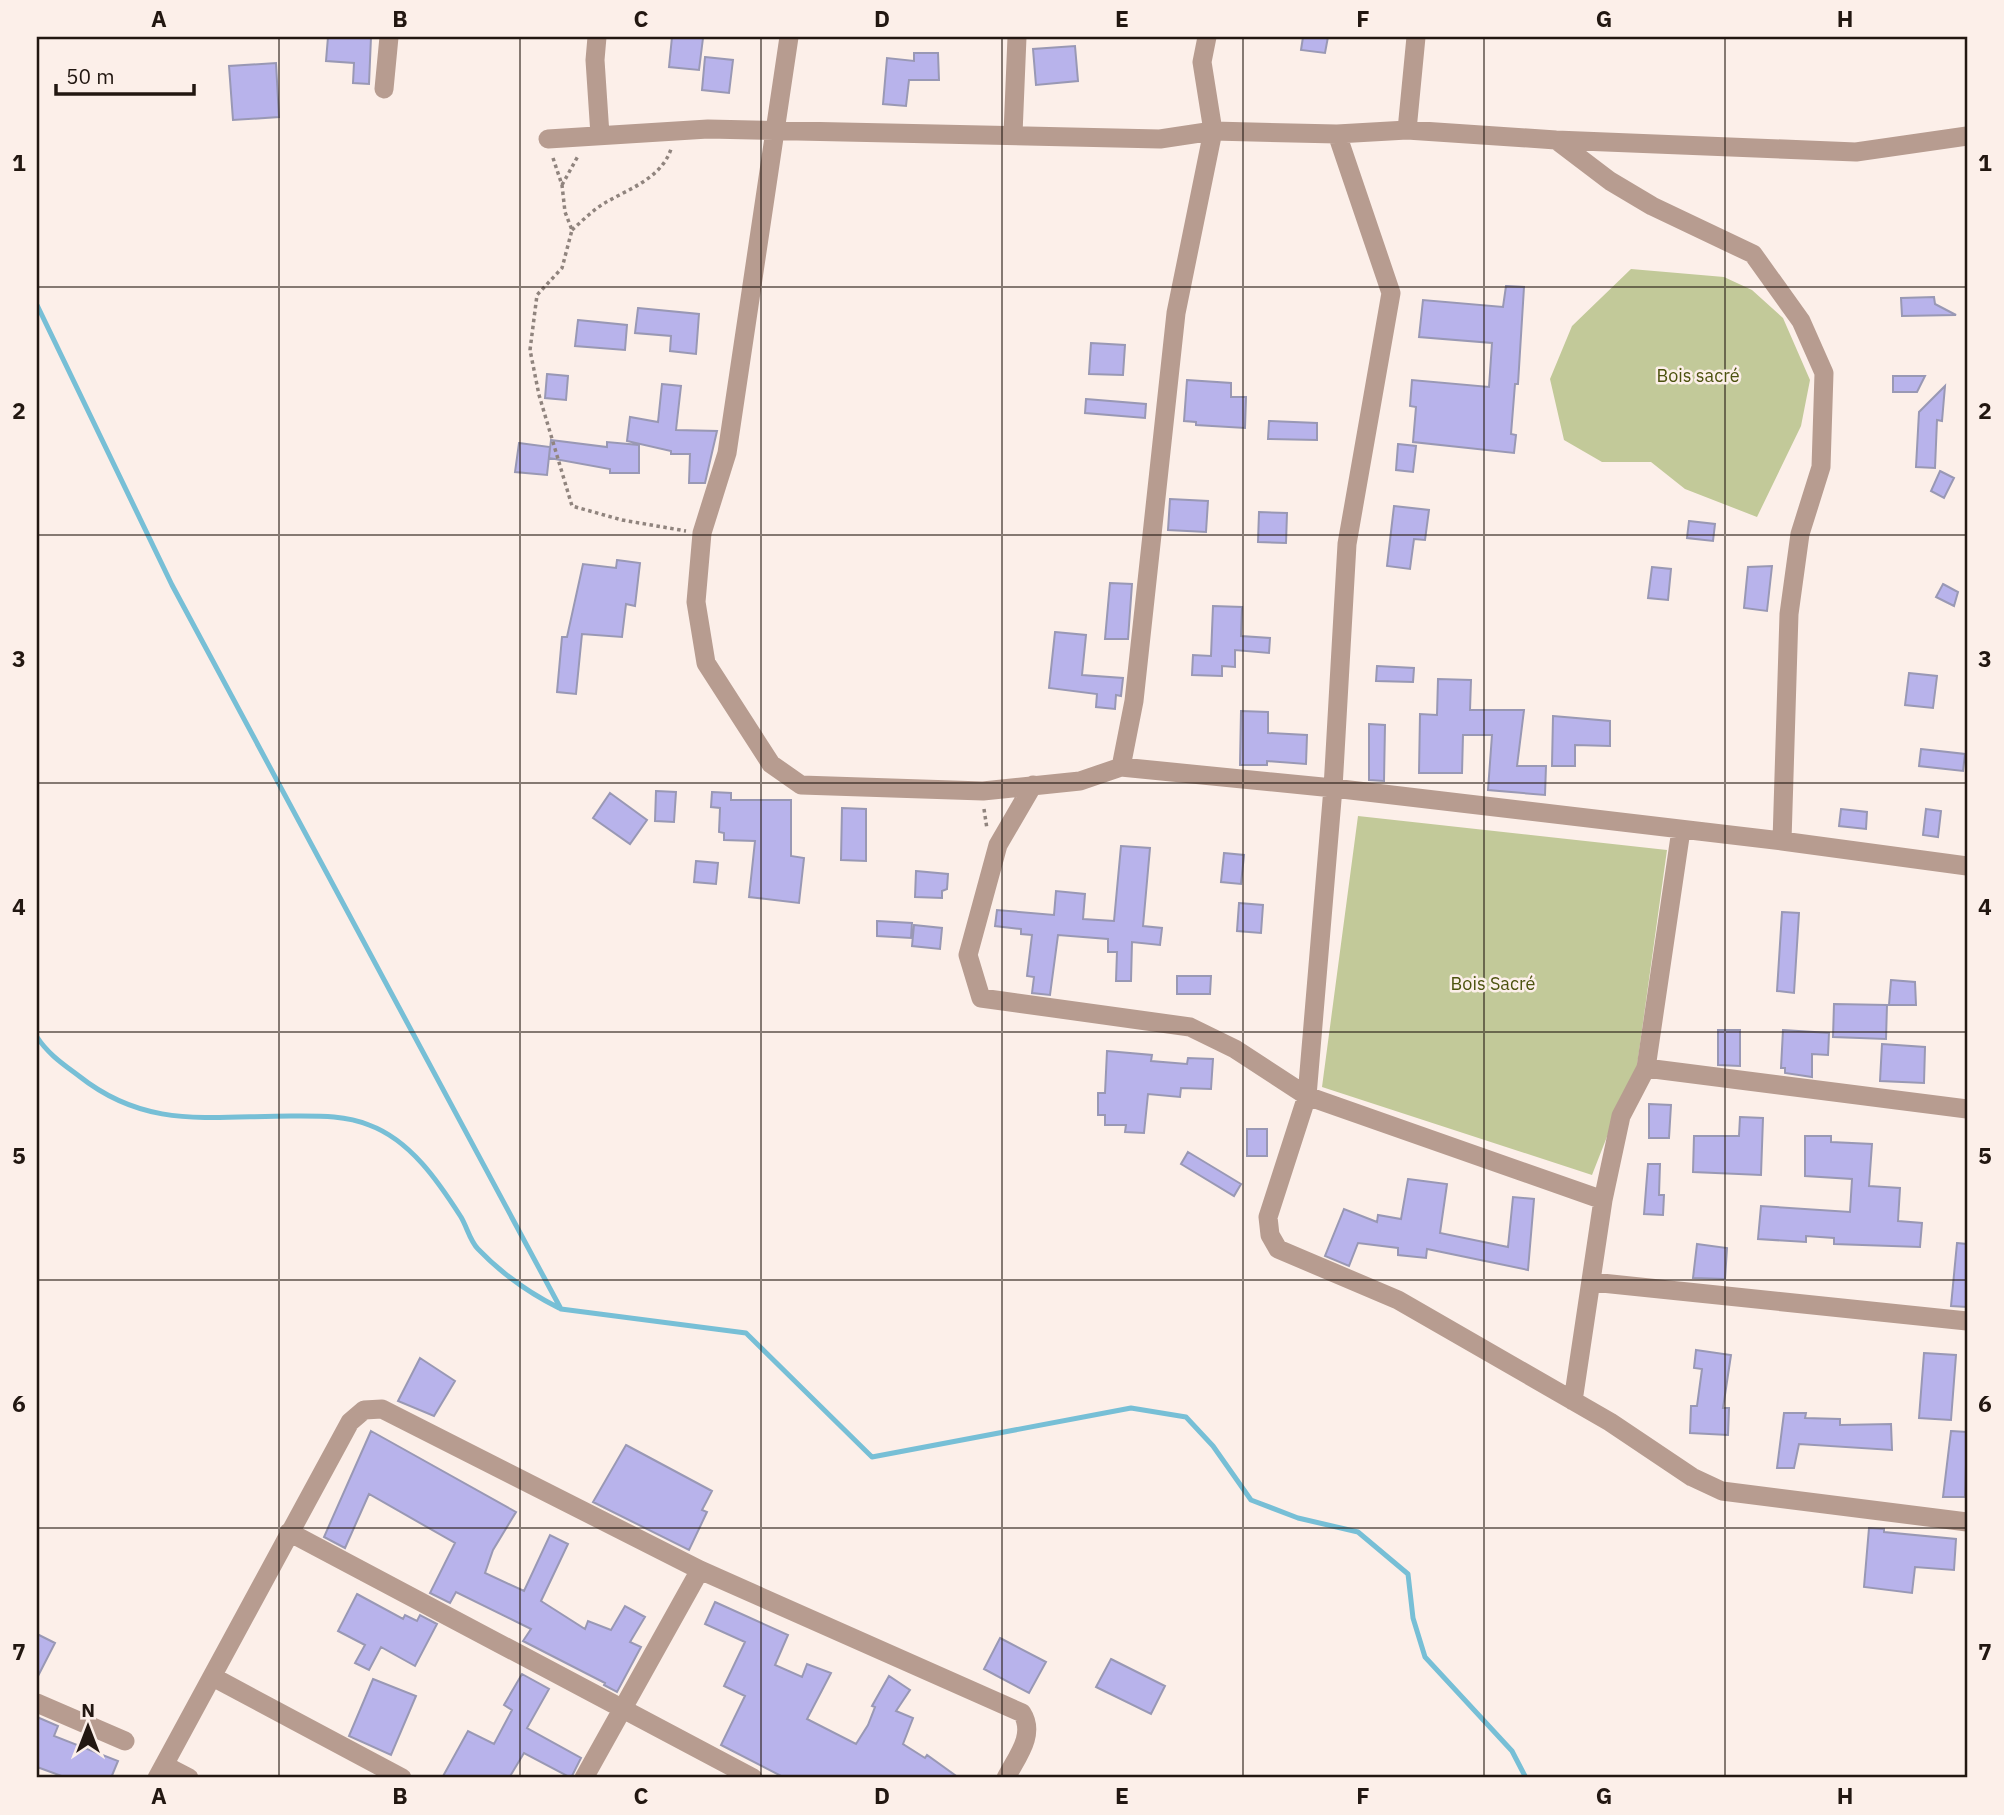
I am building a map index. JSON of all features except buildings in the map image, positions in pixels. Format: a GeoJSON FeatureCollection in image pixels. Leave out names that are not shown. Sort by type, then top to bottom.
{"type":"FeatureCollection","features":[{"type":"Feature","properties":{"kind":"street"},"geometry":{"type":"LineString","coordinates":[[384,89],[389,37]]}},
{"type":"Feature","properties":{"kind":"street"},"geometry":{"type":"LineString","coordinates":[[597,37],[595,60],[600,135]]}},
{"type":"Feature","properties":{"kind":"street"},"geometry":{"type":"LineString","coordinates":[[789,37],[727,453],[702,533],[696,602],[706,663],[771,764],[801,785],[983,791],[1080,781],[1121,767],[1333,788],[1782,841],[1967,866]]}},
{"type":"Feature","properties":{"kind":"street"},"geometry":{"type":"LineString","coordinates":[[1013,134],[1017,37]]}},
{"type":"Feature","properties":{"kind":"street"},"geometry":{"type":"LineString","coordinates":[[1121,767],[1134,701],[1176,313],[1213,131],[1202,62],[1207,37]]}},
{"type":"Feature","properties":{"kind":"street"},"geometry":{"type":"LineString","coordinates":[[1407,130],[1416,37]]}},
{"type":"Feature","properties":{"kind":"street"},"geometry":{"type":"LineString","coordinates":[[548,139],[678,130],[777,129],[1160,139],[1213,131],[1338,134],[1407,130],[1556,140],[1856,152],[1967,136]]}},
{"type":"Feature","properties":{"kind":"street"},"geometry":{"type":"LineString","coordinates":[[1338,134],[1391,293],[1347,544],[1333,788],[1307,1096],[1268,1217],[1270,1235],[1278,1249],[1398,1300],[1573,1401],[1692,1477],[1722,1491],[1967,1522]]}},
{"type":"Feature","properties":{"kind":"street"},"geometry":{"type":"LineString","coordinates":[[1556,140],[1610,181],[1652,206],[1753,254],[1801,321],[1824,373],[1821,467],[1800,534],[1789,614],[1782,841]]}},
{"type":"Feature","properties":{"kind":"street"},"geometry":{"type":"LineString","coordinates":[[1033,785],[998,845],[968,955],[981,998],[1190,1027],[1235,1049],[1307,1096],[1603,1200]]}},
{"type":"Feature","properties":{"kind":"street"},"geometry":{"type":"LineString","coordinates":[[1573,1401],[1603,1200],[1621,1116],[1646,1068],[1681,830]]}},
{"type":"Feature","properties":{"kind":"street"},"geometry":{"type":"LineString","coordinates":[[1646,1068],[1967,1109]]}},
{"type":"Feature","properties":{"kind":"street"},"geometry":{"type":"LineString","coordinates":[[1592,1282],[1967,1321]]}},
{"type":"Feature","properties":{"kind":"street"},"geometry":{"type":"LineString","coordinates":[[190,1778],[161,1772],[350,1422],[364,1410],[382,1409],[700,1570],[1021,1713],[1028,1723],[1028,1736],[1006,1778]]}},
{"type":"Feature","properties":{"kind":"street"},"geometry":{"type":"LineString","coordinates":[[289,1532],[753,1778]]}},
{"type":"Feature","properties":{"kind":"street"},"geometry":{"type":"LineString","coordinates":[[584,1778],[700,1570]]}},
{"type":"Feature","properties":{"kind":"street"},"geometry":{"type":"LineString","coordinates":[[213,1677],[402,1778]]}},
{"type":"Feature","properties":{"kind":"street"},"geometry":{"type":"LineString","coordinates":[[37,1703],[125,1741]]}},
{"type":"Feature","properties":{"kind":"path"},"geometry":{"type":"LineString","coordinates":[[678,130],[668,158],[646,181],[600,206],[572,230],[562,268],[537,295],[530,350],[539,395],[554,436],[557,462],[572,506],[622,520],[702,533]]}},
{"type":"Feature","properties":{"kind":"path"},"geometry":{"type":"LineString","coordinates":[[562,185],[576,158],[600,135]]}},
{"type":"Feature","properties":{"kind":"path"},"geometry":{"type":"LineString","coordinates":[[548,139],[562,185],[565,212],[572,230]]}},
{"type":"Feature","properties":{"kind":"path"},"geometry":{"type":"LineString","coordinates":[[983,791],[986,827],[998,845]]}},
{"type":"Feature","properties":{"kind":"green space","name":"Bois sacré"},"geometry":{"type":"Polygon","coordinates":[[[1631,269],[1724,277],[1752,290],[1783,318],[1810,380],[1801,426],[1757,517],[1685,489],[1651,462],[1602,462],[1564,440],[1550,379],[1572,326],[1631,269]]]}},
{"type":"Feature","properties":{"kind":"green space","name":"Bois Sacré"},"geometry":{"type":"Polygon","coordinates":[[[1358,816],[1667,850],[1635,1080],[1610,1129],[1592,1175],[1322,1087],[1358,816]]]}},
{"type":"Feature","properties":{"kind":"waterway"},"geometry":{"type":"LineString","coordinates":[[37,305],[172,585],[561,1309],[746,1333],[872,1457],[1131,1408],[1186,1417],[1213,1446],[1251,1500],[1298,1518],[1358,1532],[1408,1574],[1413,1618],[1425,1657],[1512,1751],[1526,1778]]}},
{"type":"Feature","properties":{"kind":"waterway"},"geometry":{"type":"LineString","coordinates":[[37,1037],[46,1049],[79,1076],[104,1093],[129,1105],[155,1112],[206,1118],[291,1116],[350,1119],[384,1132],[410,1151],[433,1176],[461,1217],[478,1249],[516,1282],[559,1308]]}}]}
